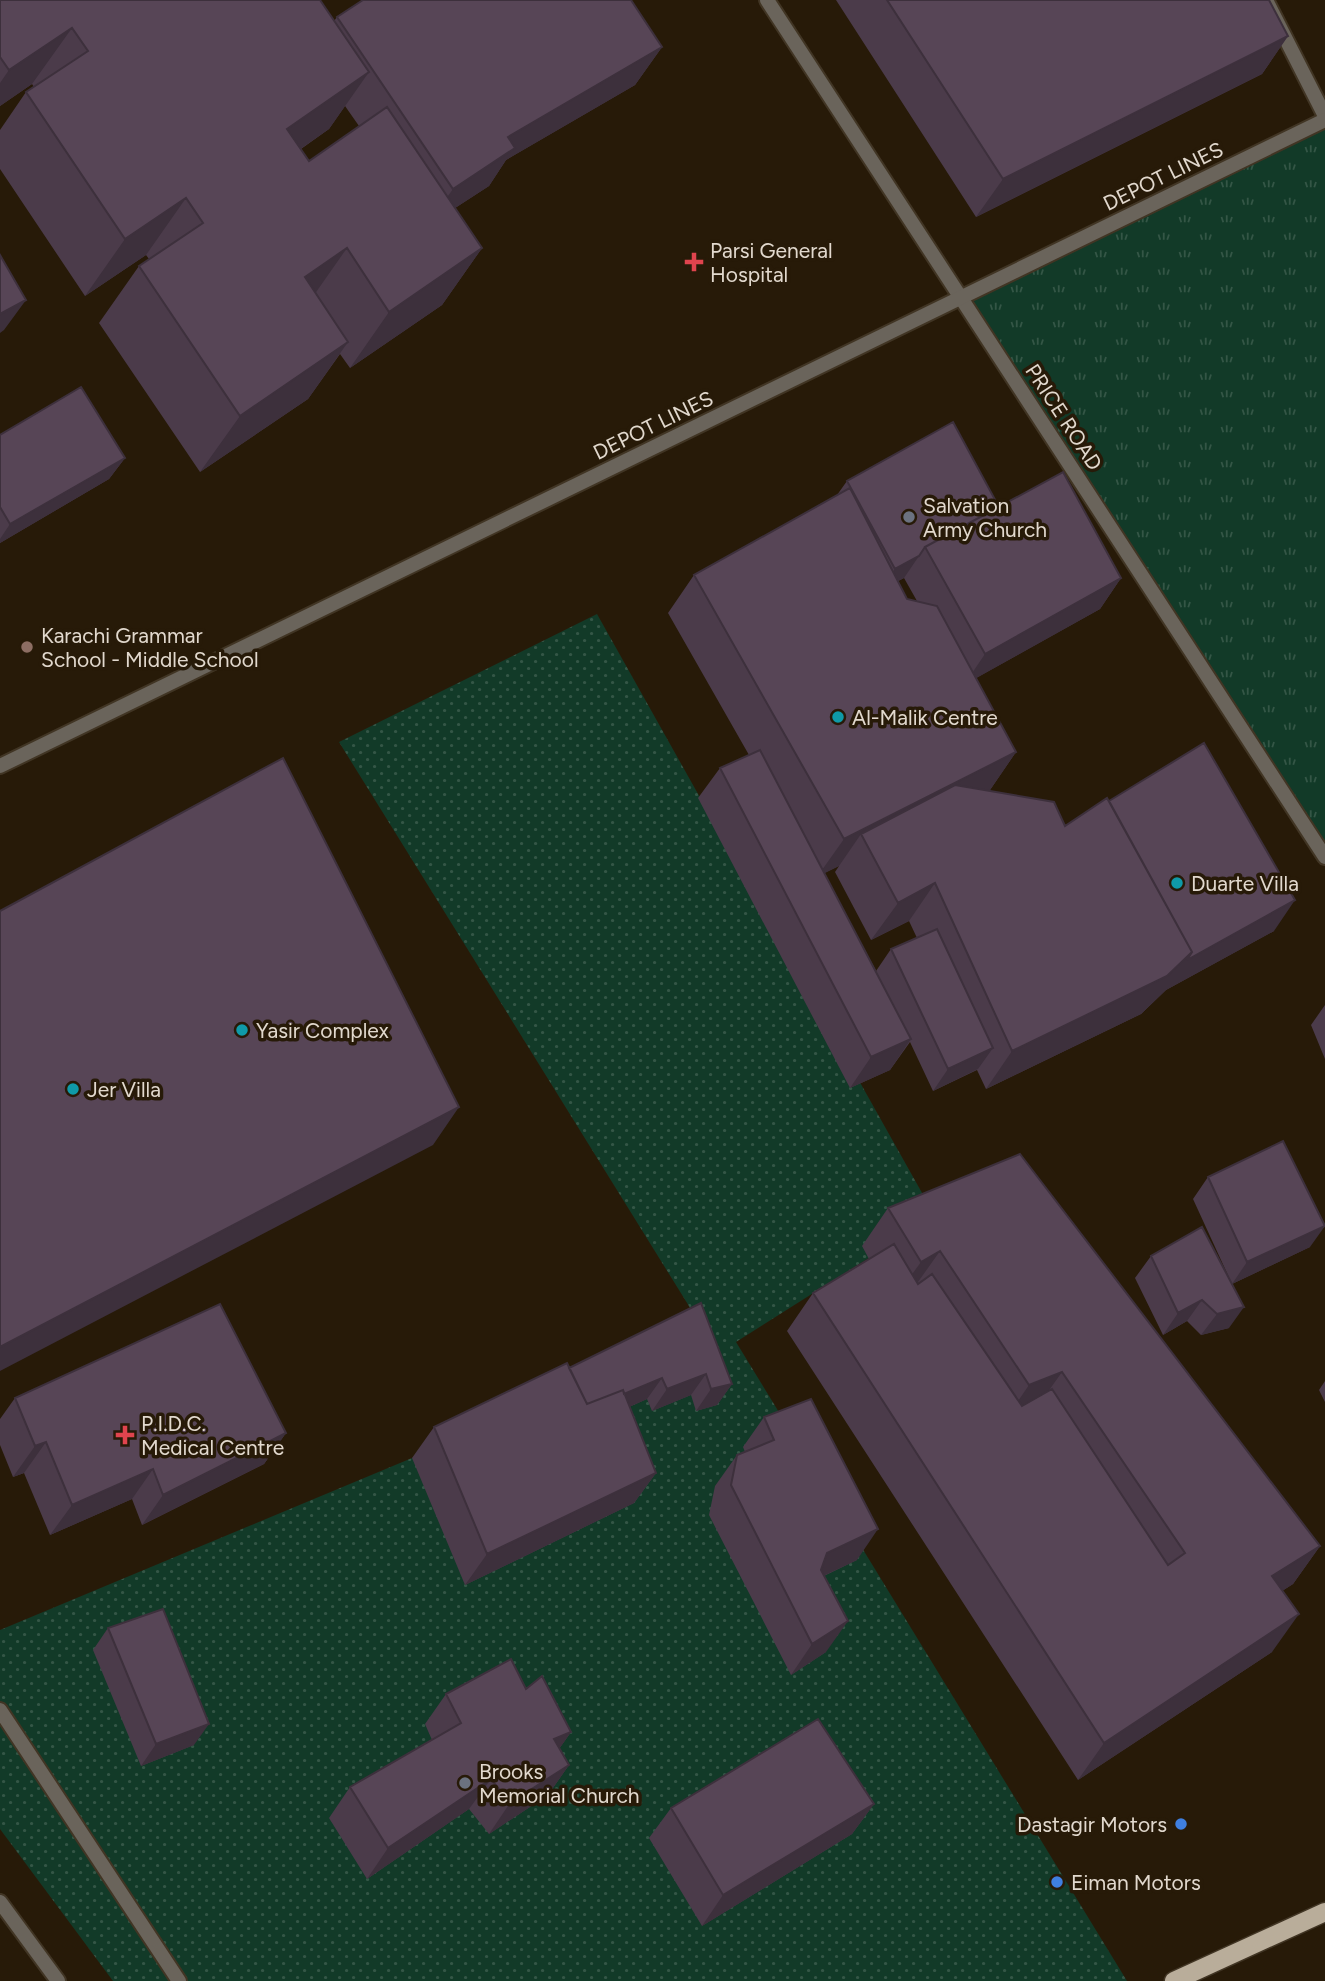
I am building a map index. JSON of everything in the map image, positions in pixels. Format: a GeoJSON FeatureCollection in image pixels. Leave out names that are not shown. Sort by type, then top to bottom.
{"type":"FeatureCollection","features":[{"type":"Feature","properties":{"kind":"main road"},"geometry":{"type":"LineString","coordinates":[[1174,1981],[1325,1912]]}},
{"type":"Feature","properties":{"kind":"street","name":"PRICE ROAD"},"geometry":{"type":"LineString","coordinates":[[766,0],[1325,858]]}},
{"type":"Feature","properties":{"kind":"street"},"geometry":{"type":"LineString","coordinates":[[1266,0],[1325,118]]}},
{"type":"Feature","properties":{"kind":"street","name":"DEPOT LINES"},"geometry":{"type":"LineString","coordinates":[[0,766],[1325,118]]}},
{"type":"Feature","properties":{"kind":"street"},"geometry":{"type":"LineString","coordinates":[[0,1710],[179,1981]]}},
{"type":"Feature","properties":{"kind":"street"},"geometry":{"type":"LineString","coordinates":[[0,1902],[58,1981]]}},
{"type":"Feature","properties":{"kind":"green space"},"geometry":{"type":"Polygon","coordinates":[[[1325,120],[1325,853],[961,298],[1325,120]]]}},
{"type":"Feature","properties":{"kind":"green space","name":"Brooks Memorial Church"},"geometry":{"type":"Polygon","coordinates":[[[597,614],[935,1216],[736,1342],[1127,1981],[113,1981],[0,1829],[0,1630],[412,1458],[697,1319],[339,742],[597,614]]]}},
{"type":"Feature","properties":{"kind":"building"},"geometry":{"type":"Polygon","coordinates":[[[0,0],[320,0],[369,72],[287,129],[309,161],[387,107],[482,248],[389,312],[347,248],[305,277],[348,342],[240,416],[139,266],[203,223],[186,198],[125,239],[26,92],[88,51],[72,28],[9,70],[0,57],[0,0]]]}},
{"type":"Feature","properties":{"kind":"building"},"geometry":{"type":"Polygon","coordinates":[[[363,0],[631,0],[662,47],[508,137],[515,148],[453,189],[337,17],[363,0]]]}},
{"type":"Feature","properties":{"kind":"building"},"geometry":{"type":"Polygon","coordinates":[[[887,0],[1269,0],[1288,36],[1003,179],[887,0]]]}},
{"type":"Feature","properties":{"kind":"building"},"geometry":{"type":"Polygon","coordinates":[[[0,255],[26,300],[0,314],[0,255]]]}},
{"type":"Feature","properties":{"kind":"building"},"geometry":{"type":"Polygon","coordinates":[[[81,387],[125,458],[10,524],[0,507],[0,435],[81,387]]]}},
{"type":"Feature","properties":{"kind":"building","name":"Salvation Army Church"},"geometry":{"type":"Polygon","coordinates":[[[953,422],[999,507],[925,547],[919,556],[895,569],[847,481],[953,422]]]}},
{"type":"Feature","properties":{"kind":"building"},"geometry":{"type":"Polygon","coordinates":[[[1063,472],[1121,578],[985,654],[925,547],[1063,472]]]}},
{"type":"Feature","properties":{"kind":"building","name":"Al-Malik Centre"},"geometry":{"type":"Polygon","coordinates":[[[850,488],[907,599],[937,606],[1016,752],[844,839],[694,575],[850,488]]]}},
{"type":"Feature","properties":{"kind":"building","name":"Duarte Villa"},"geometry":{"type":"Polygon","coordinates":[[[1204,743],[1295,900],[1187,960],[1192,952],[1109,801],[1204,743]]]}},
{"type":"Feature","properties":{"kind":"building"},"geometry":{"type":"Polygon","coordinates":[[[760,750],[911,1039],[871,1057],[720,768],[760,750]]]}},
{"type":"Feature","properties":{"kind":"building"},"geometry":{"type":"Polygon","coordinates":[[[283,758],[459,1107],[0,1347],[0,911],[283,758]]]}},
{"type":"Feature","properties":{"kind":"building"},"geometry":{"type":"Polygon","coordinates":[[[955,785],[1054,802],[1065,826],[1107,798],[1192,952],[1167,976],[1012,1051],[935,883],[898,903],[861,834],[955,785]]]}},
{"type":"Feature","properties":{"kind":"building"},"geometry":{"type":"Polygon","coordinates":[[[937,929],[993,1048],[948,1069],[891,949],[937,929]]]}},
{"type":"Feature","properties":{"kind":"building"},"geometry":{"type":"Polygon","coordinates":[[[1283,1141],[1325,1226],[1247,1262],[1208,1177],[1283,1141]]]}},
{"type":"Feature","properties":{"kind":"building"},"geometry":{"type":"Polygon","coordinates":[[[1020,1154],[1320,1546],[1272,1576],[1299,1614],[1104,1743],[813,1293],[894,1244],[918,1284],[932,1274],[1022,1406],[1052,1389],[1168,1565],[1185,1553],[1062,1372],[1029,1385],[940,1251],[921,1262],[888,1208],[1020,1154]]]}},
{"type":"Feature","properties":{"kind":"building"},"geometry":{"type":"Polygon","coordinates":[[[1202,1227],[1244,1307],[1217,1314],[1202,1300],[1178,1313],[1151,1256],[1202,1227]]]}},
{"type":"Feature","properties":{"kind":"building"},"geometry":{"type":"Polygon","coordinates":[[[701,1303],[732,1384],[711,1389],[706,1374],[667,1389],[662,1378],[624,1394],[623,1390],[587,1404],[569,1368],[701,1303]]]}},
{"type":"Feature","properties":{"kind":"building","name":"P.I.D.C. Medical Centre"},"geometry":{"type":"Polygon","coordinates":[[[220,1304],[286,1433],[163,1495],[153,1469],[72,1505],[46,1442],[35,1446],[15,1398],[220,1304]]]}},
{"type":"Feature","properties":{"kind":"building"},"geometry":{"type":"Polygon","coordinates":[[[567,1363],[587,1404],[623,1390],[656,1473],[487,1554],[434,1427],[567,1363]]]}},
{"type":"Feature","properties":{"kind":"building"},"geometry":{"type":"Polygon","coordinates":[[[811,1399],[878,1529],[827,1553],[821,1570],[848,1621],[812,1644],[731,1485],[737,1455],[774,1440],[764,1417],[811,1399]]]}},
{"type":"Feature","properties":{"kind":"building"},"geometry":{"type":"Polygon","coordinates":[[[163,1609],[209,1724],[156,1744],[108,1628],[163,1609]]]}},
{"type":"Feature","properties":{"kind":"building","name":"Brooks Memorial Church"},"geometry":{"type":"Polygon","coordinates":[[[511,1659],[526,1689],[542,1676],[571,1732],[554,1739],[569,1765],[510,1803],[491,1779],[388,1848],[350,1787],[461,1723],[446,1694],[511,1659]]]}},
{"type":"Feature","properties":{"kind":"building"},"geometry":{"type":"Polygon","coordinates":[[[818,1719],[874,1804],[723,1895],[671,1808],[818,1719]]]}},
{"type":"Feature","properties":{"kind":"place","name":"Parsi General Hospital"},"geometry":{"type":"Point","coordinates":[694,262]}},
{"type":"Feature","properties":{"kind":"place","name":"Salvation Army Church"},"geometry":{"type":"Point","coordinates":[909,517]}},
{"type":"Feature","properties":{"kind":"place","name":"Karachi Grammar School - Middle School"},"geometry":{"type":"Point","coordinates":[27,647]}},
{"type":"Feature","properties":{"kind":"place","name":"Al-Malik Centre"},"geometry":{"type":"Point","coordinates":[838,717]}},
{"type":"Feature","properties":{"kind":"place","name":"Duarte Villa"},"geometry":{"type":"Point","coordinates":[1177,883]}},
{"type":"Feature","properties":{"kind":"place","name":"Yasir Complex"},"geometry":{"type":"Point","coordinates":[242,1030]}},
{"type":"Feature","properties":{"kind":"place","name":"Jer Villa"},"geometry":{"type":"Point","coordinates":[73,1089]}},
{"type":"Feature","properties":{"kind":"place","name":"P.I.D.C. Medical Centre"},"geometry":{"type":"Point","coordinates":[125,1435]}},
{"type":"Feature","properties":{"kind":"place","name":"Brooks Memorial Church"},"geometry":{"type":"Point","coordinates":[465,1783]}},
{"type":"Feature","properties":{"kind":"place","name":"Dastagir Motors"},"geometry":{"type":"Point","coordinates":[1181,1824]}},
{"type":"Feature","properties":{"kind":"place","name":"Eiman Motors"},"geometry":{"type":"Point","coordinates":[1057,1882]}}]}
